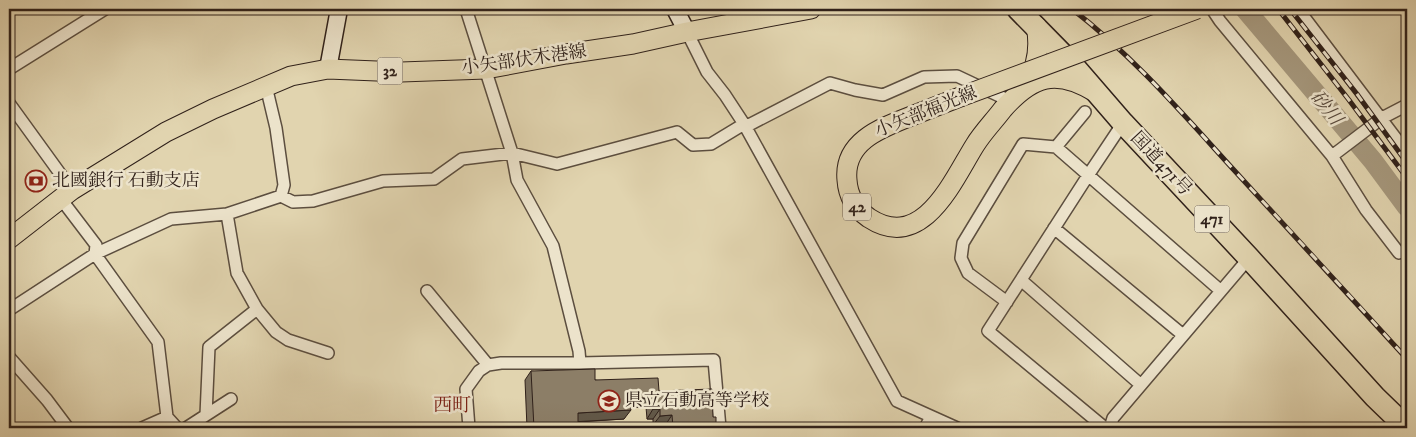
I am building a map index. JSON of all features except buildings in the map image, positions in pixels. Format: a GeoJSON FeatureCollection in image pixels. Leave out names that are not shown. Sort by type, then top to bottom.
{"type":"FeatureCollection","features":[{"type":"Feature","properties":{"kind":"highway","name":"国道471号"},"geometry":{"type":"LineString","coordinates":[[1018,9],[1036,26],[1376,397],[1407,428]]}},
{"type":"Feature","properties":{"kind":"main road","name":"小矢部伏木港線"},"geometry":{"type":"LineString","coordinates":[[9,239],[66,195],[166,132],[213,109],[291,76],[328,69],[401,72],[486,69],[633,44],[810,9]]}},
{"type":"Feature","properties":{"kind":"main road","name":"小矢部福光線"},"geometry":{"type":"LineString","coordinates":[[1036,26],[1038,38],[1036,62],[1032,75],[1026,86],[1010,101],[976,142],[943,197],[924,217],[915,223],[891,226],[868,218],[852,199],[847,187],[846,175],[853,153],[860,143],[877,130],[960,97],[1197,9]]}},
{"type":"Feature","properties":{"kind":"main road","name":"小矢部福光線"},"geometry":{"type":"LineString","coordinates":[[1026,86],[1042,80],[1060,78],[1084,85],[1097,93]]}},
{"type":"Feature","properties":{"kind":"street"},"geometry":{"type":"LineString","coordinates":[[9,69],[105,9]]}},
{"type":"Feature","properties":{"kind":"street"},"geometry":{"type":"LineString","coordinates":[[328,69],[339,9]]}},
{"type":"Feature","properties":{"kind":"street"},"geometry":{"type":"LineString","coordinates":[[466,9],[512,153],[516,180],[553,246],[577,342],[580,363]]}},
{"type":"Feature","properties":{"kind":"street"},"geometry":{"type":"LineString","coordinates":[[675,9],[707,72],[725,95],[744,125],[897,401],[957,428]]}},
{"type":"Feature","properties":{"kind":"street"},"geometry":{"type":"LineString","coordinates":[[1212,9],[1332,156],[1366,210],[1398,253]]}},
{"type":"Feature","properties":{"kind":"street"},"geometry":{"type":"LineString","coordinates":[[1298,9],[1407,153]]}},
{"type":"Feature","properties":{"kind":"street"},"geometry":{"type":"LineString","coordinates":[[9,310],[95,254],[171,219],[227,214],[282,196],[294,202],[313,201],[383,181],[434,179],[462,160],[512,153],[557,164],[677,132],[693,144],[711,144],[744,125],[830,83],[884,95],[924,77],[957,76],[1010,101]]}},
{"type":"Feature","properties":{"kind":"street"},"geometry":{"type":"LineString","coordinates":[[266,86],[276,128],[284,185],[282,196]]}},
{"type":"Feature","properties":{"kind":"street"},"geometry":{"type":"LineString","coordinates":[[9,103],[96,245],[95,254],[158,342],[167,417],[177,428]]}},
{"type":"Feature","properties":{"kind":"street"},"geometry":{"type":"LineString","coordinates":[[1332,156],[1382,118],[1407,105]]}},
{"type":"Feature","properties":{"kind":"street"},"geometry":{"type":"LineString","coordinates":[[1056,147],[1085,112]]}},
{"type":"Feature","properties":{"kind":"street"},"geometry":{"type":"LineString","coordinates":[[1105,428],[988,331],[1123,123]]}},
{"type":"Feature","properties":{"kind":"street"},"geometry":{"type":"LineString","coordinates":[[1007,302],[968,273],[962,258],[963,243],[1023,144],[1056,147],[1221,291]]}},
{"type":"Feature","properties":{"kind":"street"},"geometry":{"type":"LineString","coordinates":[[227,214],[237,273],[257,309],[276,332],[288,340],[328,352]]}},
{"type":"Feature","properties":{"kind":"street"},"geometry":{"type":"LineString","coordinates":[[1054,228],[1183,335]]}},
{"type":"Feature","properties":{"kind":"street"},"geometry":{"type":"LineString","coordinates":[[1110,428],[1113,418],[1248,258]]}},
{"type":"Feature","properties":{"kind":"street"},"geometry":{"type":"LineString","coordinates":[[1021,280],[1141,385]]}},
{"type":"Feature","properties":{"kind":"street"},"geometry":{"type":"LineString","coordinates":[[427,291],[488,365]]}},
{"type":"Feature","properties":{"kind":"street"},"geometry":{"type":"LineString","coordinates":[[206,415],[209,347],[257,309]]}},
{"type":"Feature","properties":{"kind":"street"},"geometry":{"type":"LineString","coordinates":[[9,357],[47,400],[68,428]]}},
{"type":"Feature","properties":{"kind":"street"},"geometry":{"type":"LineString","coordinates":[[469,428],[466,389],[479,371],[488,365],[501,363],[714,360],[720,428]]}},
{"type":"Feature","properties":{"kind":"street"},"geometry":{"type":"LineString","coordinates":[[186,428],[231,399]]}},
{"type":"Feature","properties":{"kind":"street"},"geometry":{"type":"LineString","coordinates":[[925,428],[931,416]]}},
{"type":"Feature","properties":{"kind":"street"},"geometry":{"type":"LineString","coordinates":[[145,428],[167,417]]}},
{"type":"Feature","properties":{"kind":"waterway","name":"砂川"},"geometry":{"type":"LineString","coordinates":[[1245,9],[1373,161],[1407,207]]}},
{"type":"Feature","properties":{"kind":"railway"},"geometry":{"type":"LineString","coordinates":[[1072,9],[1156,85],[1407,359]]}},
{"type":"Feature","properties":{"kind":"railway"},"geometry":{"type":"LineString","coordinates":[[1278,9],[1407,178]]}},
{"type":"Feature","properties":{"kind":"railway"},"geometry":{"type":"LineString","coordinates":[[1290,9],[1357,94],[1407,163]]}},
{"type":"Feature","properties":{"kind":"place","name":"北國銀行 石動支店"},"geometry":{"type":"Point","coordinates":[36,181]}},
{"type":"Feature","properties":{"kind":"place","name":"県立石動高等学校"},"geometry":{"type":"Point","coordinates":[609,401]}},
{"type":"Feature","properties":{"kind":"district","name":"西町"},"geometry":{"type":"Point","coordinates":[452,405]}}]}
